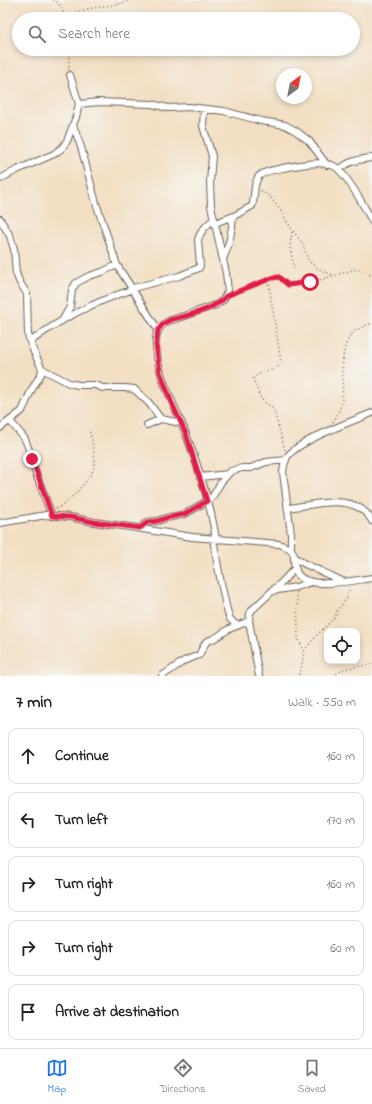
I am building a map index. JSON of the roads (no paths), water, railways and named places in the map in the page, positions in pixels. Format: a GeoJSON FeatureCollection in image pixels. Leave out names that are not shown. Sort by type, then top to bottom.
{"type":"FeatureCollection","features":[{"type":"Feature","properties":{"kind":"street"},"geometry":{"type":"LineString","coordinates":[[0,179],[54,154],[62,148],[67,141],[79,104],[70,76]]}},
{"type":"Feature","properties":{"kind":"street"},"geometry":{"type":"LineString","coordinates":[[79,104],[99,102],[152,104],[168,108],[189,107],[224,111],[254,120],[285,125],[309,141],[327,164]]}},
{"type":"Feature","properties":{"kind":"street"},"geometry":{"type":"LineString","coordinates":[[204,109],[203,126],[212,156],[209,193],[226,273],[228,290],[223,300],[216,305],[170,320],[163,324],[158,330],[156,345],[160,372],[186,434],[214,524],[219,576],[230,619],[237,626]]}},
{"type":"Feature","properties":{"kind":"street"},"geometry":{"type":"LineString","coordinates":[[73,125],[81,147],[96,203],[117,265],[158,330]]}},
{"type":"Feature","properties":{"kind":"street"},"geometry":{"type":"LineString","coordinates":[[339,170],[345,165],[356,160],[372,158]]}},
{"type":"Feature","properties":{"kind":"street"},"geometry":{"type":"LineString","coordinates":[[30,342],[63,319],[119,294],[179,276],[199,268],[198,240],[202,231],[214,221],[233,216],[252,206],[254,202],[254,188],[260,176],[265,173],[294,166],[321,163],[333,166],[339,170],[360,199],[372,221]]}},
{"type":"Feature","properties":{"kind":"street"},"geometry":{"type":"LineString","coordinates":[[223,259],[227,251],[233,216]]}},
{"type":"Feature","properties":{"kind":"street"},"geometry":{"type":"LineString","coordinates":[[0,219],[10,236],[14,248],[16,272],[19,281],[27,294],[27,321],[30,342],[42,369],[60,379],[78,385],[95,385],[104,388],[134,389],[149,403],[161,419]]}},
{"type":"Feature","properties":{"kind":"street"},"geometry":{"type":"LineString","coordinates":[[63,319],[70,307],[72,290],[76,283],[117,265]]}},
{"type":"Feature","properties":{"kind":"street"},"geometry":{"type":"LineString","coordinates":[[0,428],[22,411],[41,374],[42,369]]}},
{"type":"Feature","properties":{"kind":"street"},"geometry":{"type":"LineString","coordinates":[[372,413],[330,431],[294,450],[286,458],[283,472],[291,534],[291,549],[294,553],[295,568],[300,577],[305,581],[319,583],[372,578]]}},
{"type":"Feature","properties":{"kind":"street"},"geometry":{"type":"LineString","coordinates":[[147,425],[161,419],[181,423]]}},
{"type":"Feature","properties":{"kind":"street"},"geometry":{"type":"LineString","coordinates":[[10,421],[25,439],[30,450],[35,471],[52,514]]}},
{"type":"Feature","properties":{"kind":"street"},"geometry":{"type":"LineString","coordinates":[[140,528],[148,522],[185,514],[207,501],[213,496],[221,482],[234,470],[251,468],[266,462],[286,458]]}},
{"type":"Feature","properties":{"kind":"street"},"geometry":{"type":"LineString","coordinates":[[200,477],[228,474]]}},
{"type":"Feature","properties":{"kind":"street"},"geometry":{"type":"LineString","coordinates":[[288,508],[342,502],[354,505],[364,510],[372,521]]}},
{"type":"Feature","properties":{"kind":"street"},"geometry":{"type":"LineString","coordinates":[[0,523],[52,514],[192,537],[280,544],[291,549]]}},
{"type":"Feature","properties":{"kind":"street"},"geometry":{"type":"LineString","coordinates":[[295,558],[344,581]]}},
{"type":"Feature","properties":{"kind":"street"},"geometry":{"type":"LineString","coordinates":[[259,676],[249,621],[250,613],[295,568]]}},
{"type":"Feature","properties":{"kind":"street"},"geometry":{"type":"LineString","coordinates":[[272,591],[296,587],[311,582]]}},
{"type":"Feature","properties":{"kind":"street"},"geometry":{"type":"LineString","coordinates":[[162,676],[164,673],[184,661],[199,655],[206,642],[229,629],[249,621]]}}]}
